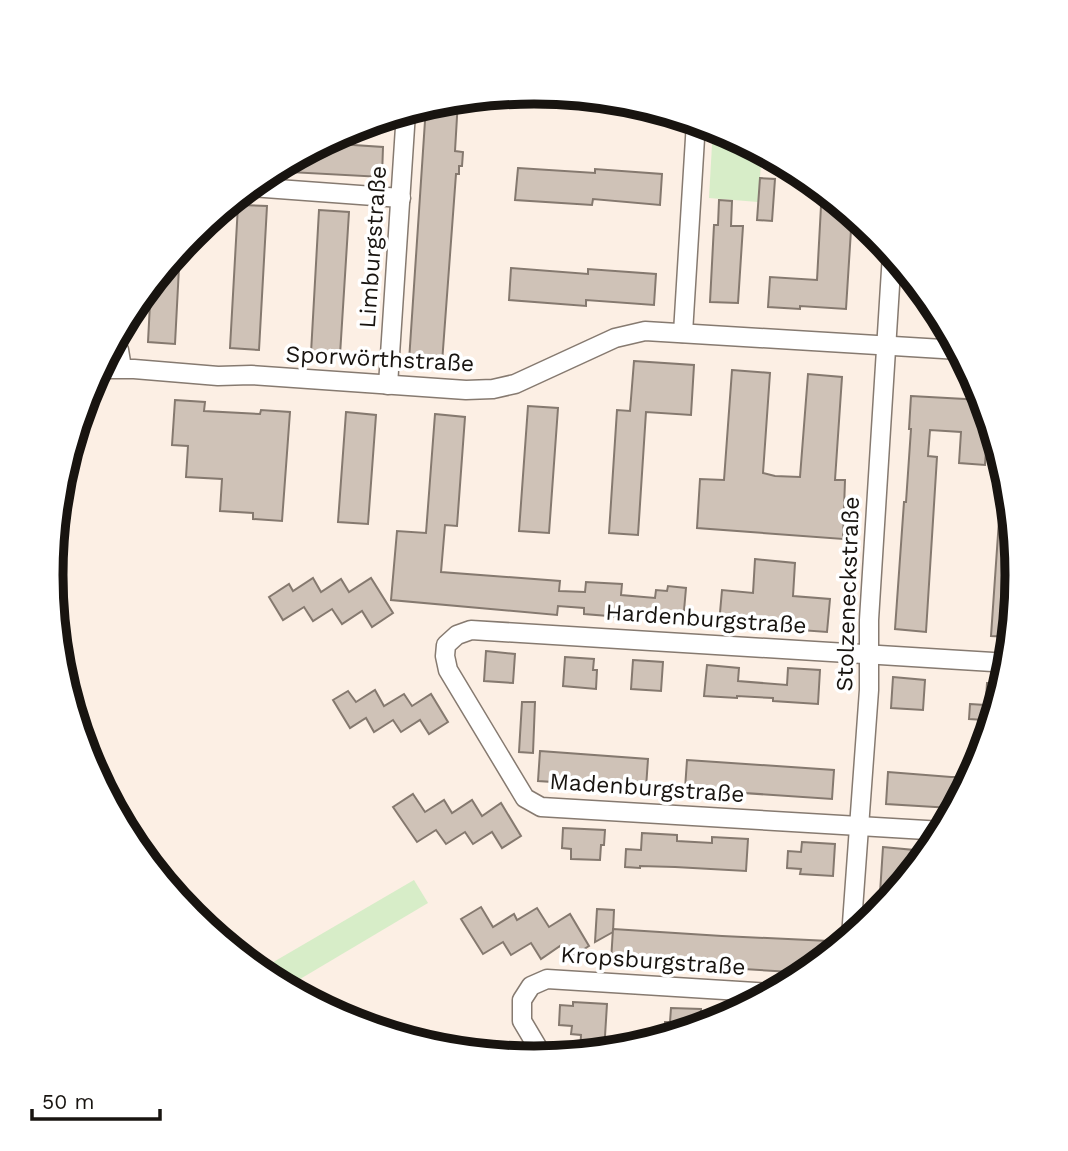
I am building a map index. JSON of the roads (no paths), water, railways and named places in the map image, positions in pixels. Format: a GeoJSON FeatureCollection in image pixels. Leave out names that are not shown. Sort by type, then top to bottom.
{"type":"FeatureCollection","features":[{"type":"Feature","properties":{"kind":"street","name":"Limburgstraße"},"geometry":{"type":"LineString","coordinates":[[388,386],[405,123]]}},
{"type":"Feature","properties":{"kind":"street"},"geometry":{"type":"LineString","coordinates":[[683,333],[695,133]]}},
{"type":"Feature","properties":{"kind":"street"},"geometry":{"type":"LineString","coordinates":[[266,188],[401,198]]}},
{"type":"Feature","properties":{"kind":"street","name":"Stolzeneckstraße"},"geometry":{"type":"LineString","coordinates":[[852,923],[869,690],[869,620],[891,269]]}},
{"type":"Feature","properties":{"kind":"street","name":"Sporwörthstraße"},"geometry":{"type":"LineString","coordinates":[[111,368],[466,390],[493,389],[515,384],[615,338],[645,331],[947,349]]}},
{"type":"Feature","properties":{"kind":"street"},"geometry":{"type":"LineString","coordinates":[[119,354],[122,368]]}},
{"type":"Feature","properties":{"kind":"street","name":"Hardenburgstraße"},"geometry":{"type":"LineString","coordinates":[[446,645],[457,635],[471,629],[997,662]]}},
{"type":"Feature","properties":{"kind":"street","name":"Madenburgstraße"},"geometry":{"type":"LineString","coordinates":[[446,645],[448,670],[524,797],[541,807],[930,830]]}},
{"type":"Feature","properties":{"kind":"street","name":"Kropsburgstraße"},"geometry":{"type":"LineString","coordinates":[[537,1046],[522,1021],[522,1000],[531,986],[547,979],[753,992]]}}]}
